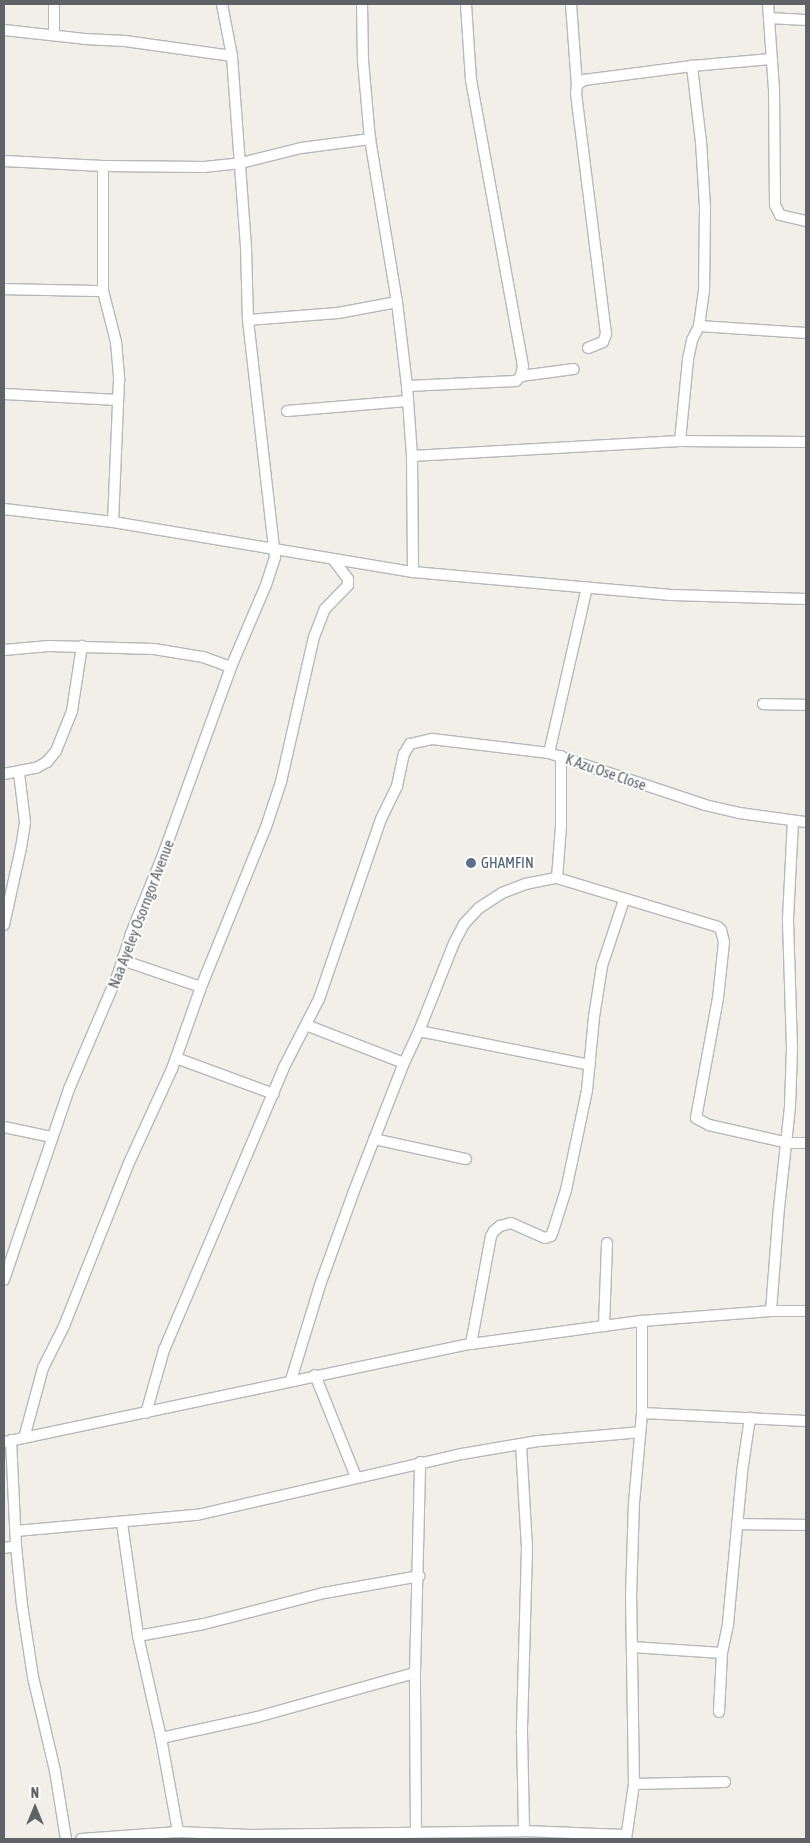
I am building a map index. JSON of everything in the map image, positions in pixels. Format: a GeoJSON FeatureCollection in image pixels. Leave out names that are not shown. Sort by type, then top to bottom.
{"type":"FeatureCollection","features":[{"type":"Feature","properties":{"kind":"street"},"geometry":{"type":"LineString","coordinates":[[54,4],[54,35]]}},
{"type":"Feature","properties":{"kind":"street","name":"Naa Ayeley Osorngor Avenue"},"geometry":{"type":"LineString","coordinates":[[4,1280],[69,1089],[97,1028],[163,855],[231,667],[273,567],[274,548],[248,320],[246,247],[232,56],[222,4]]}},
{"type":"Feature","properties":{"kind":"street"},"geometry":{"type":"LineString","coordinates":[[362,4],[363,61],[370,139],[396,302],[407,386],[412,456],[413,572]]}},
{"type":"Feature","properties":{"kind":"street"},"geometry":{"type":"LineString","coordinates":[[407,386],[516,381],[521,376],[524,366],[471,80],[466,4]]}},
{"type":"Feature","properties":{"kind":"street"},"geometry":{"type":"LineString","coordinates":[[571,4],[576,94],[606,334],[603,342],[588,348]]}},
{"type":"Feature","properties":{"kind":"street"},"geometry":{"type":"LineString","coordinates":[[768,4],[772,59],[776,210],[786,218],[806,220]]}},
{"type":"Feature","properties":{"kind":"street"},"geometry":{"type":"LineString","coordinates":[[769,18],[806,20]]}},
{"type":"Feature","properties":{"kind":"street"},"geometry":{"type":"LineString","coordinates":[[4,30],[85,40],[125,41],[232,56]]}},
{"type":"Feature","properties":{"kind":"street"},"geometry":{"type":"LineString","coordinates":[[577,85],[584,80],[692,66],[772,59]]}},
{"type":"Feature","properties":{"kind":"street"},"geometry":{"type":"LineString","coordinates":[[680,441],[688,359],[692,340],[699,326],[704,292],[705,206],[692,66]]}},
{"type":"Feature","properties":{"kind":"street"},"geometry":{"type":"LineString","coordinates":[[4,161],[103,166],[204,167],[240,163],[301,148],[370,139]]}},
{"type":"Feature","properties":{"kind":"street"},"geometry":{"type":"LineString","coordinates":[[103,166],[103,292],[116,342],[118,400],[113,522]]}},
{"type":"Feature","properties":{"kind":"street"},"geometry":{"type":"LineString","coordinates":[[4,289],[103,292]]}},
{"type":"Feature","properties":{"kind":"street"},"geometry":{"type":"LineString","coordinates":[[248,320],[338,313],[396,302]]}},
{"type":"Feature","properties":{"kind":"street"},"geometry":{"type":"LineString","coordinates":[[699,326],[806,333]]}},
{"type":"Feature","properties":{"kind":"street"},"geometry":{"type":"LineString","coordinates":[[521,376],[574,370]]}},
{"type":"Feature","properties":{"kind":"street"},"geometry":{"type":"LineString","coordinates":[[4,394],[118,400]]}},
{"type":"Feature","properties":{"kind":"street"},"geometry":{"type":"LineString","coordinates":[[287,411],[407,401]]}},
{"type":"Feature","properties":{"kind":"street"},"geometry":{"type":"LineString","coordinates":[[412,456],[680,441],[806,442]]}},
{"type":"Feature","properties":{"kind":"street"},"geometry":{"type":"LineString","coordinates":[[4,509],[113,522],[413,572],[709,598],[806,599]]}},
{"type":"Feature","properties":{"kind":"street"},"geometry":{"type":"LineString","coordinates":[[24,1438],[43,1368],[64,1326],[128,1165],[176,1058],[201,986],[274,803],[290,744],[310,649],[321,616],[328,605],[348,585],[348,579],[333,559]]}},
{"type":"Feature","properties":{"kind":"street"},"geometry":{"type":"LineString","coordinates":[[549,753],[587,587]]}},
{"type":"Feature","properties":{"kind":"street"},"geometry":{"type":"LineString","coordinates":[[4,650],[50,646],[82,646],[179,652],[203,656],[231,667]]}},
{"type":"Feature","properties":{"kind":"street"},"geometry":{"type":"LineString","coordinates":[[4,774],[19,773],[47,762],[56,751],[72,710],[82,646]]}},
{"type":"Feature","properties":{"kind":"street"},"geometry":{"type":"LineString","coordinates":[[763,704],[806,705]]}},
{"type":"Feature","properties":{"kind":"street","name":"K Azu Ose Close"},"geometry":{"type":"LineString","coordinates":[[306,1025],[319,999],[381,818],[397,786],[406,748],[414,742],[432,739],[549,753],[706,805],[739,814],[806,822]]}},
{"type":"Feature","properties":{"kind":"street"},"geometry":{"type":"LineString","coordinates":[[557,878],[561,826],[561,756]]}},
{"type":"Feature","properties":{"kind":"street"},"geometry":{"type":"LineString","coordinates":[[4,925],[25,822],[19,773]]}},
{"type":"Feature","properties":{"kind":"street"},"geometry":{"type":"LineString","coordinates":[[771,1311],[779,1208],[788,1143],[792,1048],[788,919],[793,821]]}},
{"type":"Feature","properties":{"kind":"street"},"geometry":{"type":"LineString","coordinates":[[291,1380],[320,1285],[374,1139],[454,943],[464,924],[479,908],[509,890],[525,884],[557,878],[624,900],[710,924],[721,930],[724,942],[718,998],[696,1118],[709,1124],[788,1143],[806,1143]]}},
{"type":"Feature","properties":{"kind":"street"},"geometry":{"type":"LineString","coordinates":[[471,1344],[491,1236],[500,1226],[511,1222],[545,1238],[551,1236],[553,1231],[566,1190],[590,1065],[594,1018],[602,966],[624,900]]}},
{"type":"Feature","properties":{"kind":"street"},"geometry":{"type":"LineString","coordinates":[[122,960],[201,986]]}},
{"type":"Feature","properties":{"kind":"street"},"geometry":{"type":"LineString","coordinates":[[146,1413],[164,1350],[289,1056],[306,1025],[404,1063]]}},
{"type":"Feature","properties":{"kind":"street"},"geometry":{"type":"LineString","coordinates":[[419,1031],[590,1065]]}},
{"type":"Feature","properties":{"kind":"street"},"geometry":{"type":"LineString","coordinates":[[176,1058],[274,1094]]}},
{"type":"Feature","properties":{"kind":"street"},"geometry":{"type":"LineString","coordinates":[[4,1127],[52,1137]]}},
{"type":"Feature","properties":{"kind":"street"},"geometry":{"type":"LineString","coordinates":[[374,1139],[466,1159]]}},
{"type":"Feature","properties":{"kind":"street"},"geometry":{"type":"LineString","coordinates":[[604,1326],[607,1243]]}},
{"type":"Feature","properties":{"kind":"street"},"geometry":{"type":"LineString","coordinates":[[66,1839],[55,1771],[33,1678],[16,1546],[8,1441],[146,1413],[291,1380],[471,1344],[642,1321],[771,1311],[806,1311]]}},
{"type":"Feature","properties":{"kind":"street"},"geometry":{"type":"LineString","coordinates":[[81,1839],[178,1832],[250,1835],[404,1836],[416,1832],[524,1831],[625,1837],[634,1784],[631,1597],[633,1512],[642,1413],[642,1321]]}},
{"type":"Feature","properties":{"kind":"street"},"geometry":{"type":"LineString","coordinates":[[315,1375],[356,1477]]}},
{"type":"Feature","properties":{"kind":"street"},"geometry":{"type":"LineString","coordinates":[[642,1413],[806,1421]]}},
{"type":"Feature","properties":{"kind":"street"},"geometry":{"type":"LineString","coordinates":[[719,1712],[722,1653],[728,1624],[737,1524],[750,1418]]}},
{"type":"Feature","properties":{"kind":"street"},"geometry":{"type":"LineString","coordinates":[[16,1531],[197,1515],[420,1462],[521,1444],[580,1436],[640,1432]]}},
{"type":"Feature","properties":{"kind":"street"},"geometry":{"type":"LineString","coordinates":[[521,1444],[527,1549],[522,1733],[524,1831]]}},
{"type":"Feature","properties":{"kind":"street"},"geometry":{"type":"LineString","coordinates":[[416,1832],[416,1673],[420,1462]]}},
{"type":"Feature","properties":{"kind":"street"},"geometry":{"type":"LineString","coordinates":[[122,1523],[138,1636],[161,1738],[178,1832]]}},
{"type":"Feature","properties":{"kind":"street"},"geometry":{"type":"LineString","coordinates":[[737,1524],[806,1525]]}},
{"type":"Feature","properties":{"kind":"street"},"geometry":{"type":"LineString","coordinates":[[4,1548],[16,1546]]}},
{"type":"Feature","properties":{"kind":"street"},"geometry":{"type":"LineString","coordinates":[[138,1636],[204,1624],[332,1591],[418,1576]]}},
{"type":"Feature","properties":{"kind":"street"},"geometry":{"type":"LineString","coordinates":[[632,1647],[722,1653]]}},
{"type":"Feature","properties":{"kind":"street"},"geometry":{"type":"LineString","coordinates":[[161,1738],[257,1718],[416,1673]]}},
{"type":"Feature","properties":{"kind":"street"},"geometry":{"type":"LineString","coordinates":[[634,1784],[725,1782]]}},
{"type":"Feature","properties":{"kind":"place","name":"GHAMFIN"},"geometry":{"type":"Point","coordinates":[471,863]}}]}
